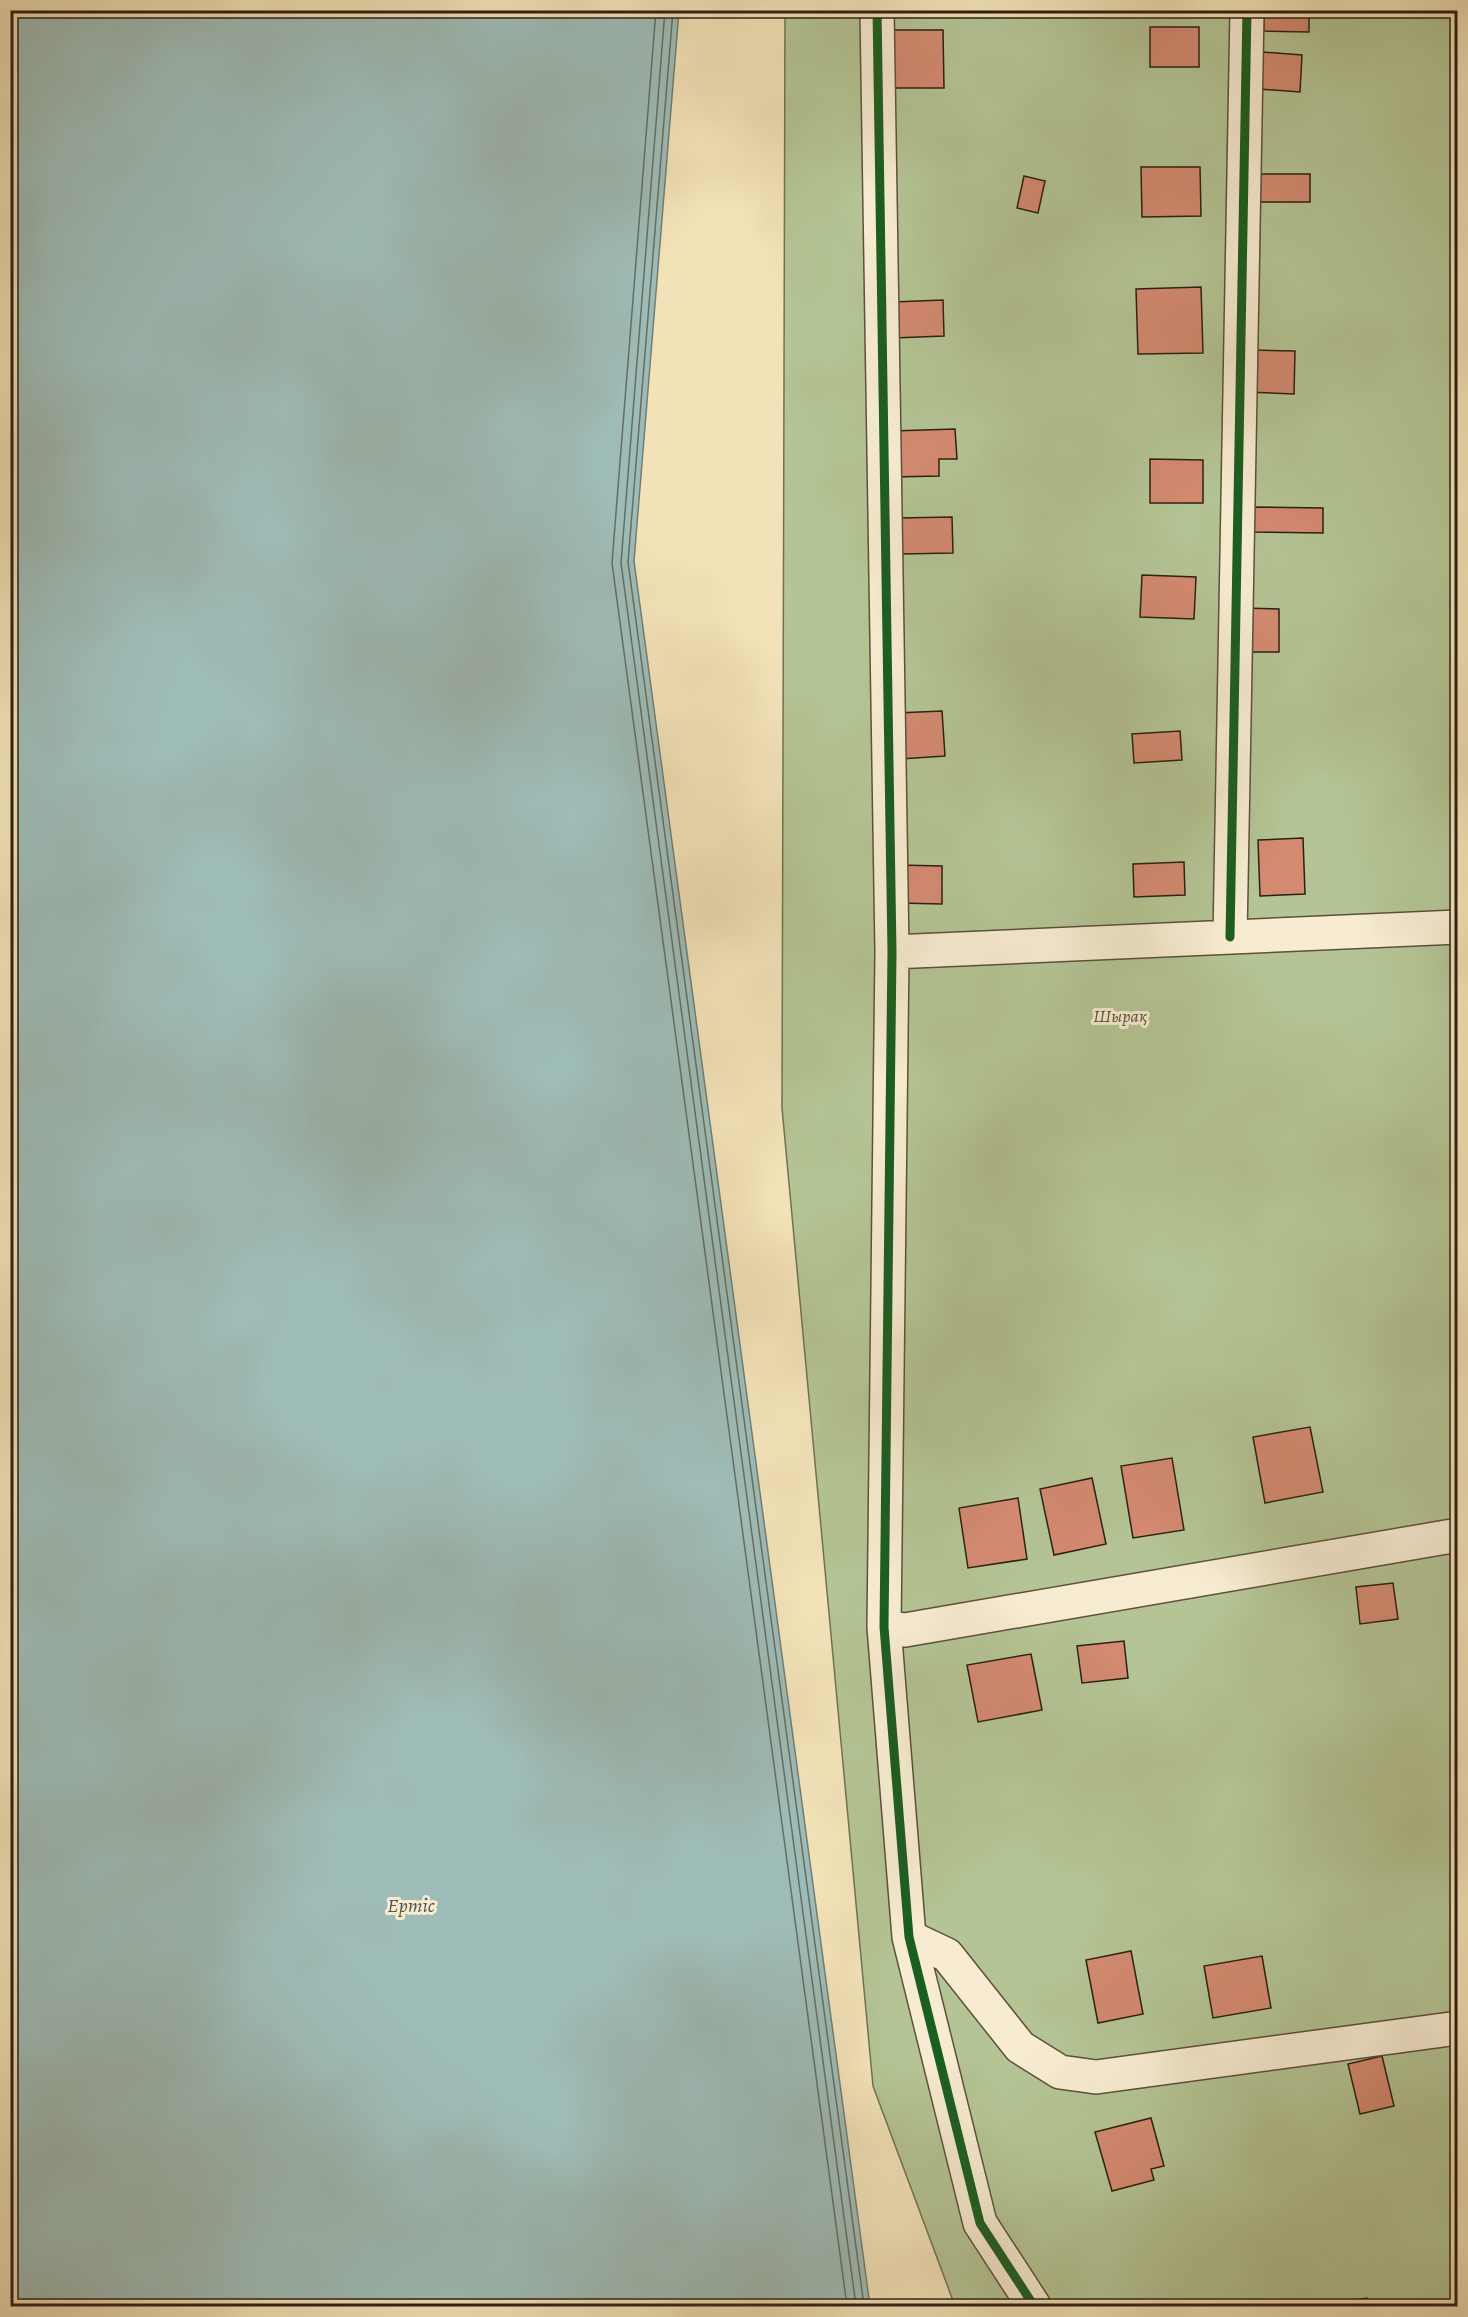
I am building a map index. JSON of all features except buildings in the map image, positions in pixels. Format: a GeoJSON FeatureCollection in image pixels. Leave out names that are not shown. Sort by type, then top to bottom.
{"type":"FeatureCollection","features":[{"type":"Feature","properties":{"kind":"street"},"geometry":{"type":"LineString","coordinates":[[876,10],[892,952],[884,1627],[909,1937],[980,2223],[1034,2307]]}},
{"type":"Feature","properties":{"kind":"street"},"geometry":{"type":"LineString","coordinates":[[1230,937],[1247,10]]}},
{"type":"Feature","properties":{"kind":"street"},"geometry":{"type":"LineString","coordinates":[[892,952],[1458,927]]}},
{"type":"Feature","properties":{"kind":"street"},"geometry":{"type":"LineString","coordinates":[[884,1627],[905,1630],[1458,1535]]}},
{"type":"Feature","properties":{"kind":"street"},"geometry":{"type":"LineString","coordinates":[[909,1937],[947,1955],[1020,2047],[1060,2072],[1096,2078],[1458,2028]]}},
{"type":"Feature","properties":{"kind":"green space","name":"Шырақ"},"geometry":{"type":"Polygon","coordinates":[[[785,11],[1457,11],[1457,2306],[955,2306],[873,2086],[782,1108],[785,11]]]}},
{"type":"Feature","properties":{"kind":"water","name":"Ертіс"},"geometry":{"type":"Polygon","coordinates":[[[11,10],[679,11],[634,561],[870,2306],[11,2306],[11,10]]]}},
{"type":"Feature","properties":{"kind":"cycle path"},"geometry":{"type":"LineString","coordinates":[[877,10],[892,952],[884,1627],[909,1937],[980,2223],[1034,2306]]}},
{"type":"Feature","properties":{"kind":"cycle path"},"geometry":{"type":"LineString","coordinates":[[1230,937],[1247,10]]}}]}
